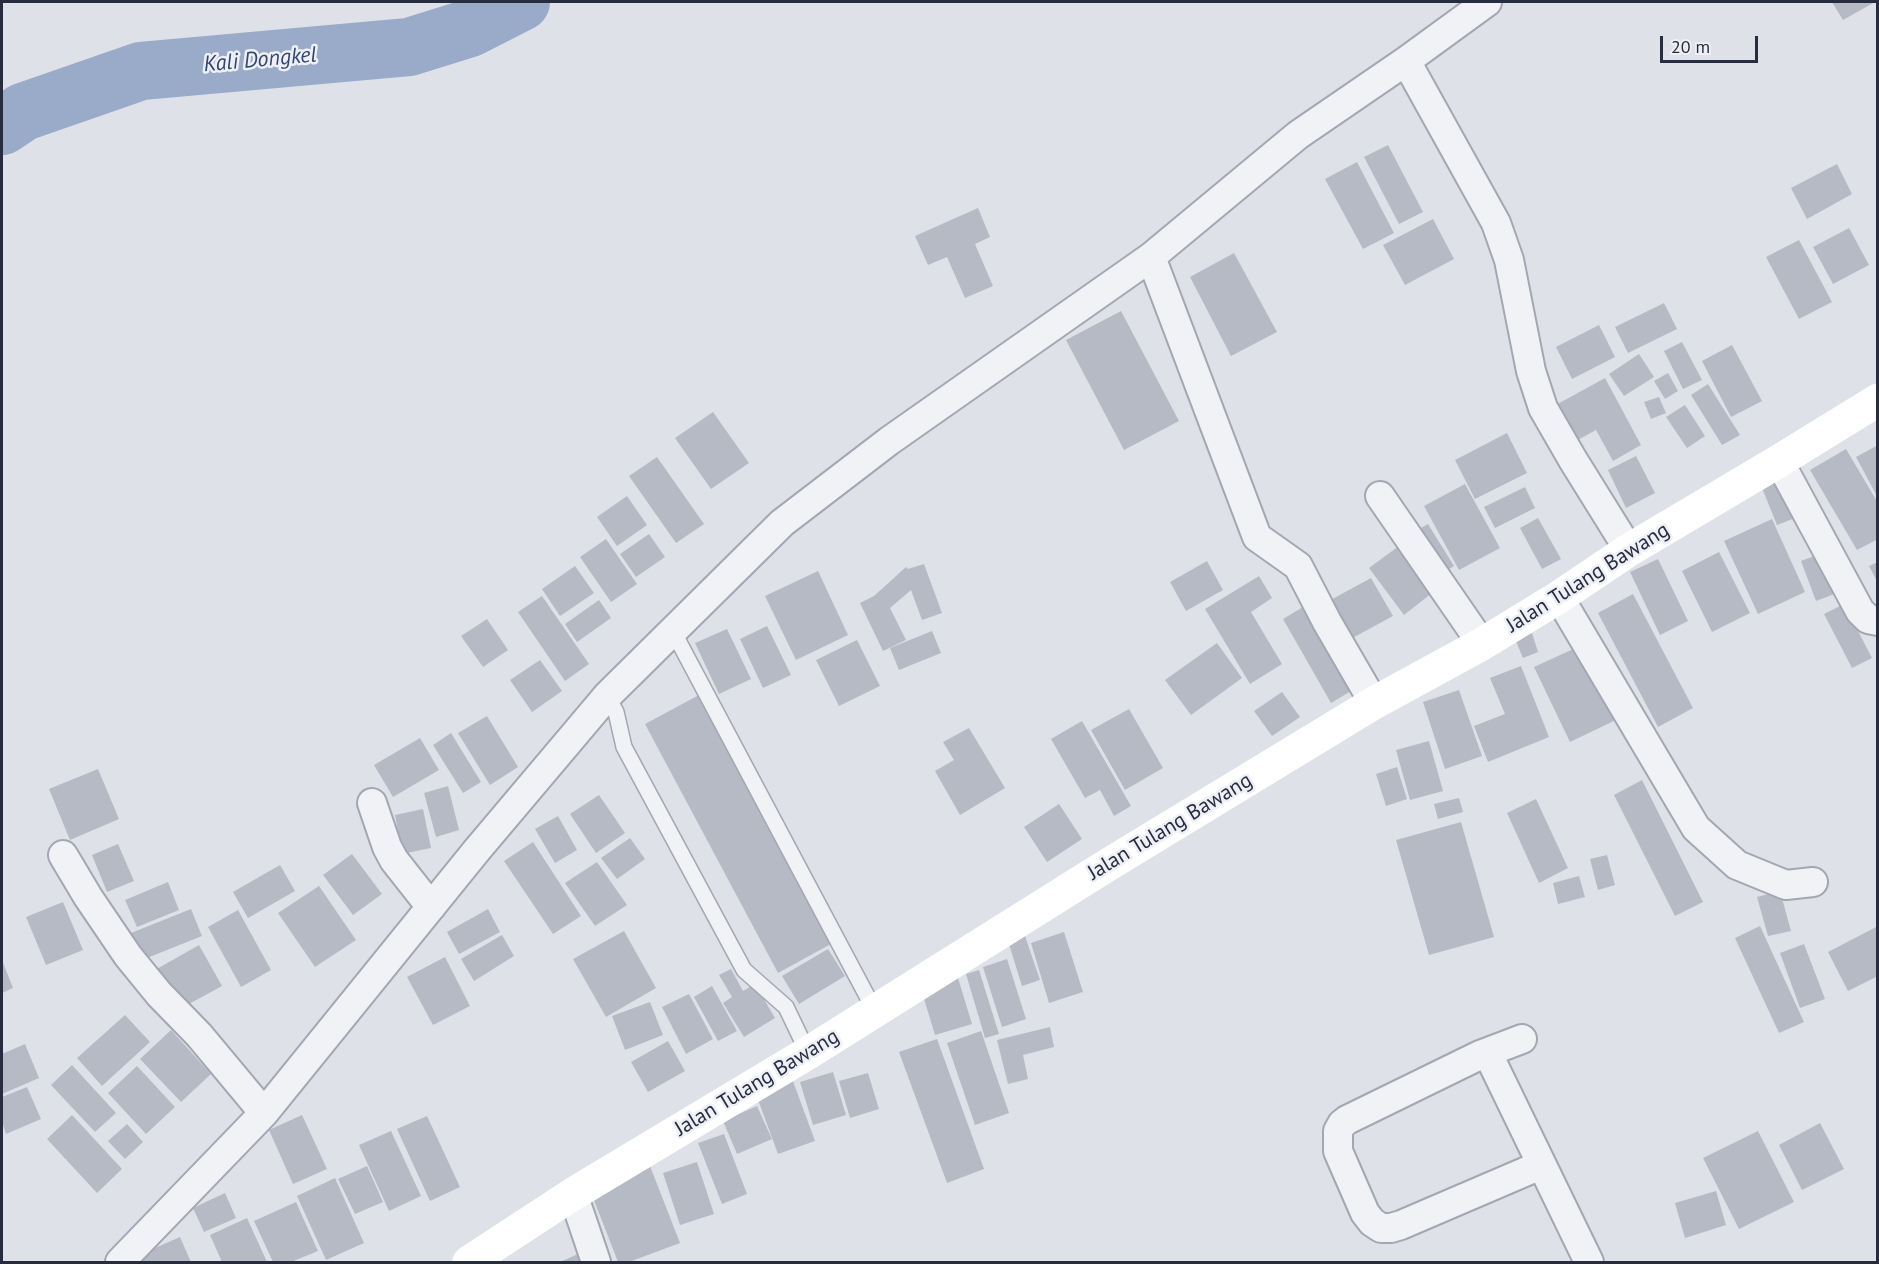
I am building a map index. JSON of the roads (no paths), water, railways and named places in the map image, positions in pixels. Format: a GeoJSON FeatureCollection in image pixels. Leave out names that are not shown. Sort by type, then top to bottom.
{"type":"FeatureCollection","features":[{"type":"Feature","properties":{"kind":"street"},"geometry":{"type":"LineString","coordinates":[[120,1263],[264,1113],[477,850],[607,696],[782,523],[889,441],[1151,258],[1298,135],[1487,2]]}},
{"type":"Feature","properties":{"kind":"street"},"geometry":{"type":"LineString","coordinates":[[1406,61],[1496,223],[1509,260],[1531,371],[1543,408],[1629,550]]}},
{"type":"Feature","properties":{"kind":"street"},"geometry":{"type":"LineString","coordinates":[[1151,258],[1257,537],[1298,566],[1327,622],[1374,702]]}},
{"type":"Feature","properties":{"kind":"street","name":"Jalan Tulang Bawang"},"geometry":{"type":"LineString","coordinates":[[469,1263],[573,1194],[808,1053],[1106,866],[1374,702],[1482,644],[1559,597],[1629,550],[1878,400]]}},
{"type":"Feature","properties":{"kind":"street"},"geometry":{"type":"LineString","coordinates":[[1779,461],[1860,611],[1868,619],[1878,621]]}},
{"type":"Feature","properties":{"kind":"street"},"geometry":{"type":"LineString","coordinates":[[1380,496],[1482,644]]}},
{"type":"Feature","properties":{"kind":"street"},"geometry":{"type":"LineString","coordinates":[[1559,597],[1696,828],[1737,865],[1786,885],[1813,882]]}},
{"type":"Feature","properties":{"kind":"street"},"geometry":{"type":"LineString","coordinates":[[372,803],[387,847],[394,860],[431,907]]}},
{"type":"Feature","properties":{"kind":"street"},"geometry":{"type":"LineString","coordinates":[[63,855],[128,956],[159,994],[200,1035],[264,1113]]}},
{"type":"Feature","properties":{"kind":"street"},"geometry":{"type":"LineString","coordinates":[[1522,1039],[1480,1055],[1342,1124],[1338,1131],[1338,1151],[1365,1213],[1381,1228],[1401,1225],[1541,1165]]}},
{"type":"Feature","properties":{"kind":"street"},"geometry":{"type":"LineString","coordinates":[[1480,1055],[1487,1056],[1491,1060],[1589,1263]]}},
{"type":"Feature","properties":{"kind":"street"},"geometry":{"type":"LineString","coordinates":[[573,1194],[597,1263]]}},
{"type":"Feature","properties":{"kind":"lane"},"geometry":{"type":"LineString","coordinates":[[673,631],[875,1011]]}},
{"type":"Feature","properties":{"kind":"lane"},"geometry":{"type":"LineString","coordinates":[[607,696],[616,712],[624,747],[744,970],[786,1007],[808,1053]]}},
{"type":"Feature","properties":{"kind":"waterway","name":"Kali Dongkel"},"geometry":{"type":"LineString","coordinates":[[2,126],[23,112],[141,71],[409,47],[470,28],[521,2]]}}]}
